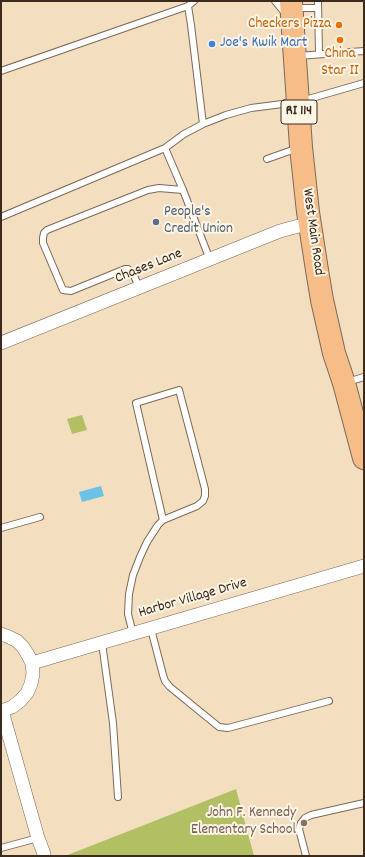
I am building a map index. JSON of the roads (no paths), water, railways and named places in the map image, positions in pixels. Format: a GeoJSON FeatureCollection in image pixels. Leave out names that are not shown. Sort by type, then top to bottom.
{"type":"FeatureCollection","features":[{"type":"Feature","properties":{"kind":"highway","name":"West Main Road"},"geometry":{"type":"LineString","coordinates":[[287,8],[295,56],[301,147],[310,223],[322,300],[334,353],[354,380],[364,458]]}},
{"type":"Feature","properties":{"kind":"street","name":"Chases Lane"},"geometry":{"type":"LineString","coordinates":[[1,343],[280,231],[310,223]]}},
{"type":"Feature","properties":{"kind":"street","name":"Harbor Village Drive"},"geometry":{"type":"LineString","coordinates":[[32,663],[364,566]]}},
{"type":"Feature","properties":{"kind":"street"},"geometry":{"type":"LineString","coordinates":[[1,634],[17,641],[24,648],[32,663],[31,684],[27,693],[20,702],[2,711],[38,838],[44,854]]}},
{"type":"Feature","properties":{"kind":"lane"},"geometry":{"type":"LineString","coordinates":[[1,71],[188,6],[194,1]]}},
{"type":"Feature","properties":{"kind":"lane"},"geometry":{"type":"LineString","coordinates":[[287,8],[318,4],[319,54]]}},
{"type":"Feature","properties":{"kind":"lane"},"geometry":{"type":"LineString","coordinates":[[188,6],[203,124]]}},
{"type":"Feature","properties":{"kind":"lane"},"geometry":{"type":"LineString","coordinates":[[295,56],[364,51]]}},
{"type":"Feature","properties":{"kind":"lane"},"geometry":{"type":"LineString","coordinates":[[1,216],[165,148],[184,134],[203,124],[226,115],[251,108],[298,102],[364,83]]}},
{"type":"Feature","properties":{"kind":"lane"},"geometry":{"type":"LineString","coordinates":[[267,159],[301,147]]}},
{"type":"Feature","properties":{"kind":"lane"},"geometry":{"type":"LineString","coordinates":[[165,148],[210,260]]}},
{"type":"Feature","properties":{"kind":"lane"},"geometry":{"type":"LineString","coordinates":[[139,288],[133,273],[128,269],[125,269],[71,291],[63,290],[43,243],[44,233],[47,230],[148,190],[159,188],[183,190]]}},
{"type":"Feature","properties":{"kind":"lane"},"geometry":{"type":"LineString","coordinates":[[133,634],[128,614],[130,594],[133,575],[147,542],[163,520],[197,506],[203,501],[205,496],[205,489],[179,390],[136,403],[163,520]]}},
{"type":"Feature","properties":{"kind":"lane"},"geometry":{"type":"LineString","coordinates":[[1,528],[40,517]]}},
{"type":"Feature","properties":{"kind":"lane"},"geometry":{"type":"LineString","coordinates":[[151,629],[162,675],[165,681],[170,687],[219,726],[228,728],[329,701]]}},
{"type":"Feature","properties":{"kind":"lane"},"geometry":{"type":"LineString","coordinates":[[102,643],[113,723],[118,797]]}},
{"type":"Feature","properties":{"kind":"lane"},"geometry":{"type":"LineString","coordinates":[[306,856],[299,829],[305,818],[311,814],[364,803]]}},
{"type":"Feature","properties":{"kind":"lane"},"geometry":{"type":"LineString","coordinates":[[1,848],[38,838]]}},
{"type":"Feature","properties":{"kind":"water"},"geometry":{"type":"Polygon","coordinates":[[[101,486],[104,496],[82,502],[79,492],[101,486]]]}},
{"type":"Feature","properties":{"kind":"place","name":"Checkers Pizza"},"geometry":{"type":"Point","coordinates":[339,25]}},
{"type":"Feature","properties":{"kind":"place","name":"China Star II"},"geometry":{"type":"Point","coordinates":[340,40]}},
{"type":"Feature","properties":{"kind":"place","name":"Joe's Kwik Mart"},"geometry":{"type":"Point","coordinates":[212,44]}},
{"type":"Feature","properties":{"kind":"place","name":"People's Credit Union"},"geometry":{"type":"Point","coordinates":[156,222]}},
{"type":"Feature","properties":{"kind":"place","name":"John F. Kennedy Elementary School"},"geometry":{"type":"Point","coordinates":[304,823]}}]}
